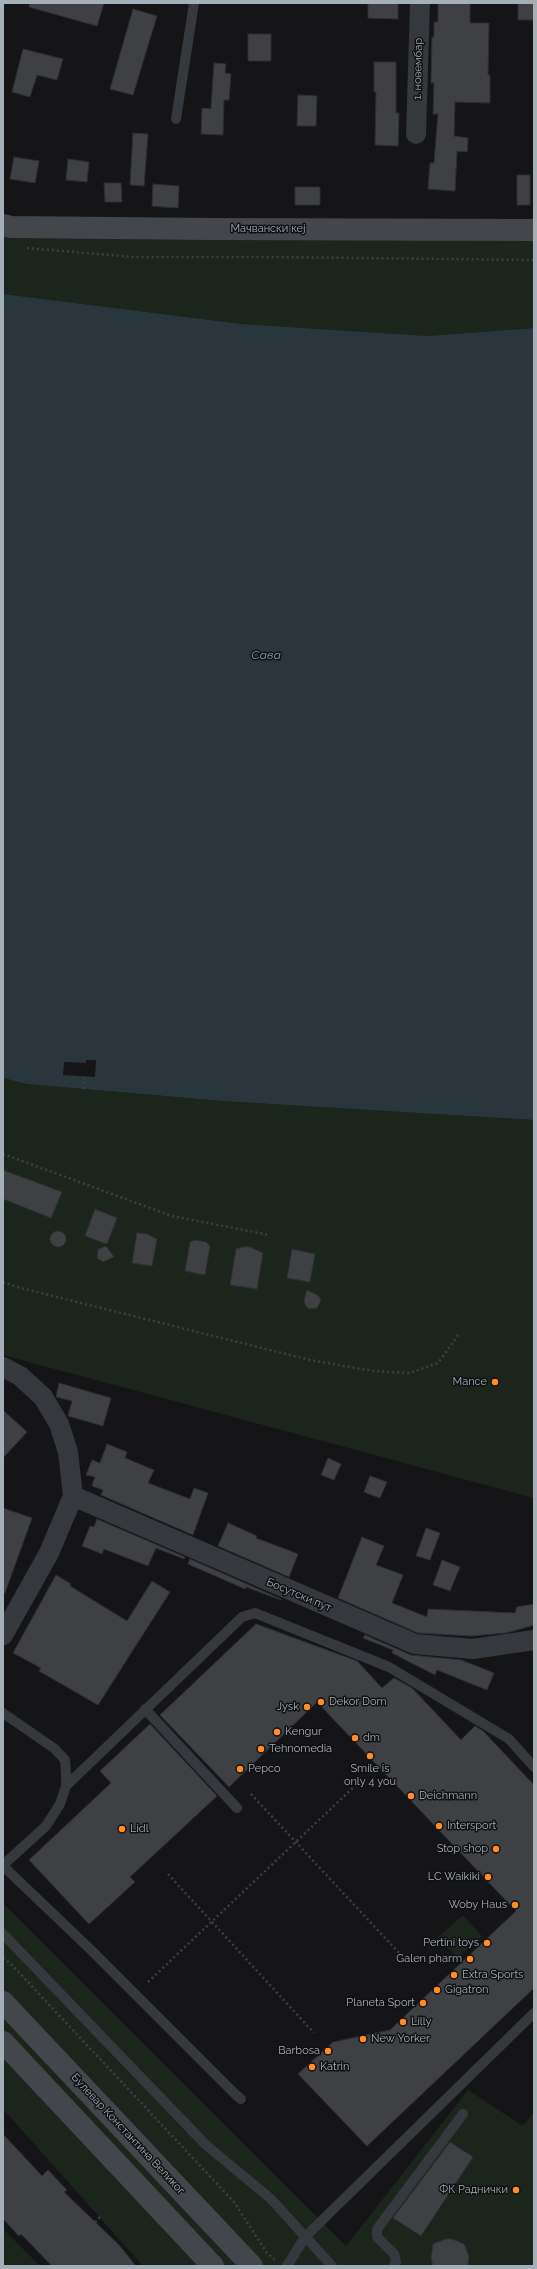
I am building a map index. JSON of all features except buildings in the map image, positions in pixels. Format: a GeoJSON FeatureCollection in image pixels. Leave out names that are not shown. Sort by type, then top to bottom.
{"type":"FeatureCollection","features":[{"type":"Feature","properties":{"kind":"main road","name":"Мачвански кеј"},"geometry":{"type":"LineString","coordinates":[[3,225],[10,227],[534,230]]}},
{"type":"Feature","properties":{"kind":"main road","name":"Булевар Константина Великог"},"geometry":{"type":"LineString","coordinates":[[3,2002],[252,2266]]}},
{"type":"Feature","properties":{"kind":"main road"},"geometry":{"type":"LineString","coordinates":[[3,2042],[213,2266]]}},
{"type":"Feature","properties":{"kind":"street","name":"1. новембар"},"geometry":{"type":"LineString","coordinates":[[416,134],[420,3]]}},
{"type":"Feature","properties":{"kind":"street"},"geometry":{"type":"LineString","coordinates":[[3,1367],[20,1376],[43,1397],[59,1424],[68,1452],[73,1496],[49,1553],[3,1635]]}},
{"type":"Feature","properties":{"kind":"street","name":"Босутски пут"},"geometry":{"type":"LineString","coordinates":[[73,1496],[415,1644],[454,1649],[473,1649],[534,1640]]}},
{"type":"Feature","properties":{"kind":"lane"},"geometry":{"type":"LineString","coordinates":[[176,119],[194,3]]}},
{"type":"Feature","properties":{"kind":"lane"},"geometry":{"type":"LineString","coordinates":[[66,1786],[242,1617],[254,1613],[389,1667],[509,1740],[534,1767]]}},
{"type":"Feature","properties":{"kind":"lane"},"geometry":{"type":"LineString","coordinates":[[146,1710],[237,1808]]}},
{"type":"Feature","properties":{"kind":"lane"},"geometry":{"type":"LineString","coordinates":[[3,1713],[55,1749],[65,1760],[66,1786],[60,1804],[46,1826],[3,1865],[241,2099]]}},
{"type":"Feature","properties":{"kind":"lane"},"geometry":{"type":"LineString","coordinates":[[3,1934],[206,2145],[271,2199],[332,2266]]}},
{"type":"Feature","properties":{"kind":"lane"},"geometry":{"type":"LineString","coordinates":[[287,2266],[305,2237],[534,2012]]}},
{"type":"Feature","properties":{"kind":"lane"},"geometry":{"type":"LineString","coordinates":[[394,2266],[396,2262],[394,2254],[377,2237],[376,2229],[462,2114]]}},
{"type":"Feature","properties":{"kind":"path"},"geometry":{"type":"LineString","coordinates":[[20,247],[133,257],[534,260]]}},
{"type":"Feature","properties":{"kind":"path"},"geometry":{"type":"LineString","coordinates":[[84,1076],[84,1089]]}},
{"type":"Feature","properties":{"kind":"path"},"geometry":{"type":"LineString","coordinates":[[3,1154],[172,1216],[269,1234]]}},
{"type":"Feature","properties":{"kind":"path"},"geometry":{"type":"LineString","coordinates":[[3,1282],[17,1288],[310,1360],[373,1371],[410,1373],[438,1363],[459,1334]]}},
{"type":"Feature","properties":{"kind":"path"},"geometry":{"type":"LineString","coordinates":[[148,1982],[357,1784]]}},
{"type":"Feature","properties":{"kind":"path"},"geometry":{"type":"LineString","coordinates":[[251,1794],[399,1953]]}},
{"type":"Feature","properties":{"kind":"path"},"geometry":{"type":"LineString","coordinates":[[168,1874],[314,2033]]}},
{"type":"Feature","properties":{"kind":"path"},"geometry":{"type":"LineString","coordinates":[[3,1958],[12,1965],[234,2202],[267,2253],[280,2266]]}},
{"type":"Feature","properties":{"kind":"path"},"geometry":{"type":"LineString","coordinates":[[54,2266],[100,2216]]}},
{"type":"Feature","properties":{"kind":"shaded area"},"geometry":{"type":"Polygon","coordinates":[[[534,226],[534,328],[428,336],[242,324],[3,294],[3,229],[534,226]]]}},
{"type":"Feature","properties":{"kind":"shaded area"},"geometry":{"type":"Polygon","coordinates":[[[3,1078],[27,1084],[222,1101],[534,1120],[534,1498],[3,1355],[3,1078]]]}},
{"type":"Feature","properties":{"kind":"shaded area"},"geometry":{"type":"Polygon","coordinates":[[[3,1903],[346,2246],[468,2090],[523,2126],[534,2112],[534,2266],[143,2266],[3,2109],[3,1903]]]}},
{"type":"Feature","properties":{"kind":"shaded area"},"geometry":{"type":"Polygon","coordinates":[[[463,1915],[482,1936],[457,1958],[438,1937],[463,1915]]]}},
{"type":"Feature","properties":{"kind":"shaded area"},"geometry":{"type":"Polygon","coordinates":[[[3,2229],[40,2266],[3,2266],[3,2229]]]}},
{"type":"Feature","properties":{"kind":"water","name":"Сава"},"geometry":{"type":"Polygon","coordinates":[[[3,294],[242,324],[428,336],[534,328],[534,1120],[222,1101],[27,1084],[3,1078],[3,294]]]}},
{"type":"Feature","properties":{"kind":"pier"},"geometry":{"type":"Polygon","coordinates":[[[86,1060],[96,1060],[95,1077],[63,1075],[64,1062],[86,1063],[86,1060]]]}},
{"type":"Feature","properties":{"kind":"place","name":"Mance"},"geometry":{"type":"Point","coordinates":[495,1382]}},
{"type":"Feature","properties":{"kind":"place","name":"Dekor Dom"},"geometry":{"type":"Point","coordinates":[321,1702]}},
{"type":"Feature","properties":{"kind":"place","name":"Jysk"},"geometry":{"type":"Point","coordinates":[307,1707]}},
{"type":"Feature","properties":{"kind":"place","name":"Kengur"},"geometry":{"type":"Point","coordinates":[277,1732]}},
{"type":"Feature","properties":{"kind":"place","name":"dm"},"geometry":{"type":"Point","coordinates":[355,1738]}},
{"type":"Feature","properties":{"kind":"place","name":"Tehnomedia"},"geometry":{"type":"Point","coordinates":[261,1749]}},
{"type":"Feature","properties":{"kind":"place","name":"Smile is only 4 you"},"geometry":{"type":"Point","coordinates":[370,1756]}},
{"type":"Feature","properties":{"kind":"place","name":"Pepco"},"geometry":{"type":"Point","coordinates":[240,1769]}},
{"type":"Feature","properties":{"kind":"place","name":"Deichmann"},"geometry":{"type":"Point","coordinates":[411,1796]}},
{"type":"Feature","properties":{"kind":"place","name":"Intersport"},"geometry":{"type":"Point","coordinates":[439,1826]}},
{"type":"Feature","properties":{"kind":"place","name":"Lidl"},"geometry":{"type":"Point","coordinates":[122,1829]}},
{"type":"Feature","properties":{"kind":"place","name":"Stop shop"},"geometry":{"type":"Point","coordinates":[496,1849]}},
{"type":"Feature","properties":{"kind":"place","name":"LC Waikiki"},"geometry":{"type":"Point","coordinates":[488,1877]}},
{"type":"Feature","properties":{"kind":"place","name":"Woby Haus"},"geometry":{"type":"Point","coordinates":[515,1905]}},
{"type":"Feature","properties":{"kind":"place","name":"Pertini toys"},"geometry":{"type":"Point","coordinates":[487,1943]}},
{"type":"Feature","properties":{"kind":"place","name":"Galen pharm"},"geometry":{"type":"Point","coordinates":[470,1959]}},
{"type":"Feature","properties":{"kind":"place","name":"Extra Sports"},"geometry":{"type":"Point","coordinates":[454,1975]}},
{"type":"Feature","properties":{"kind":"place","name":"Gigatron"},"geometry":{"type":"Point","coordinates":[437,1990]}},
{"type":"Feature","properties":{"kind":"place","name":"Planeta Sport"},"geometry":{"type":"Point","coordinates":[423,2003]}},
{"type":"Feature","properties":{"kind":"place","name":"Lilly"},"geometry":{"type":"Point","coordinates":[403,2022]}},
{"type":"Feature","properties":{"kind":"place","name":"New Yorker"},"geometry":{"type":"Point","coordinates":[363,2039]}},
{"type":"Feature","properties":{"kind":"place","name":"Barbosa"},"geometry":{"type":"Point","coordinates":[328,2051]}},
{"type":"Feature","properties":{"kind":"place","name":"Katrin"},"geometry":{"type":"Point","coordinates":[312,2067]}},
{"type":"Feature","properties":{"kind":"place","name":"ФК Раднички"},"geometry":{"type":"Point","coordinates":[516,2190]}}]}
